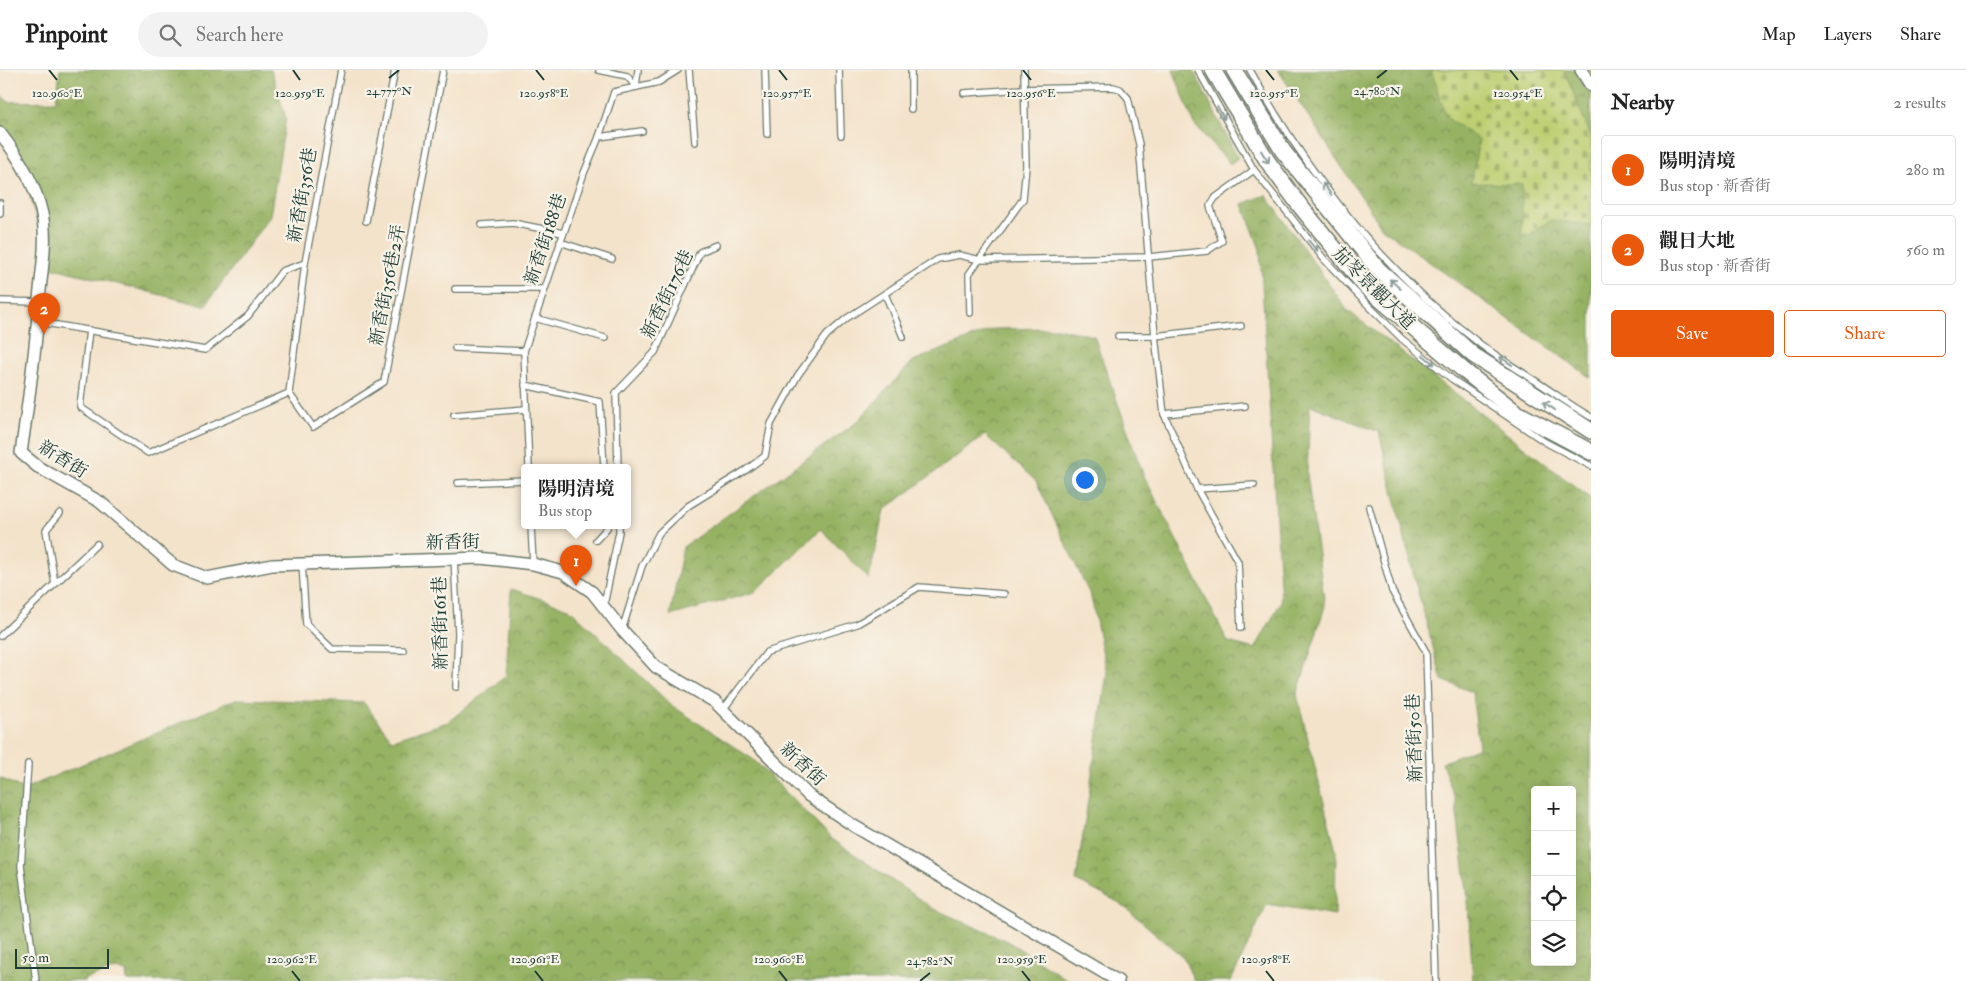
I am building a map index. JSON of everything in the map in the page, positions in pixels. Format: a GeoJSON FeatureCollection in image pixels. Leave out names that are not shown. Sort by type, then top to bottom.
{"type":"FeatureCollection","features":[{"type":"Feature","properties":{"kind":"street"},"geometry":{"type":"LineString","coordinates":[[1213,70],[1268,162],[1301,207],[1366,287],[1517,413],[1591,452]]}},
{"type":"Feature","properties":{"kind":"street"},"geometry":{"type":"LineString","coordinates":[[1234,70],[1283,151],[1378,269],[1473,355],[1591,431]]}},
{"type":"Feature","properties":{"kind":"street"},"geometry":{"type":"LineString","coordinates":[[1582,70],[1591,86]]}},
{"type":"Feature","properties":{"kind":"street","name":"新香街"},"geometry":{"type":"LineString","coordinates":[[0,133],[14,151],[31,182],[42,215],[44,256],[39,302],[39,322],[21,453],[38,467],[100,502],[173,565],[207,578],[272,565],[454,558],[480,558],[533,564],[563,572],[592,592],[622,630],[656,667],[715,702],[809,796],[854,826],[1114,980]]}},
{"type":"Feature","properties":{"kind":"lane","name":"新香街356巷"},"geometry":{"type":"LineString","coordinates":[[39,322],[205,350],[248,316],[282,271],[305,263],[341,70]]}},
{"type":"Feature","properties":{"kind":"lane","name":"新香街356巷2弄"},"geometry":{"type":"LineString","coordinates":[[366,221],[395,70]]}},
{"type":"Feature","properties":{"kind":"lane","name":"新香街356巷2弄"},"geometry":{"type":"LineString","coordinates":[[289,393],[313,427],[384,382],[443,70]]}},
{"type":"Feature","properties":{"kind":"lane"},"geometry":{"type":"LineString","coordinates":[[598,70],[627,76],[636,87]]}},
{"type":"Feature","properties":{"kind":"lane"},"geometry":{"type":"LineString","coordinates":[[636,87],[638,70]]}},
{"type":"Feature","properties":{"kind":"lane","name":"新香街188巷"},"geometry":{"type":"LineString","coordinates":[[529,464],[524,351],[563,233],[614,92],[659,82],[678,70]]}},
{"type":"Feature","properties":{"kind":"lane"},"geometry":{"type":"LineString","coordinates":[[689,70],[695,142]]}},
{"type":"Feature","properties":{"kind":"lane"},"geometry":{"type":"LineString","coordinates":[[764,70],[767,134]]}},
{"type":"Feature","properties":{"kind":"lane"},"geometry":{"type":"LineString","coordinates":[[838,70],[841,135]]}},
{"type":"Feature","properties":{"kind":"lane"},"geometry":{"type":"LineString","coordinates":[[911,70],[911,109]]}},
{"type":"Feature","properties":{"kind":"lane"},"geometry":{"type":"LineString","coordinates":[[970,313],[969,274],[1023,199],[1026,166],[1024,70]]}},
{"type":"Feature","properties":{"kind":"lane","name":"茄苳景觀大道"},"geometry":{"type":"LineString","coordinates":[[1198,70],[1254,170],[1324,259],[1402,339],[1452,378],[1545,442],[1591,466]]}},
{"type":"Feature","properties":{"kind":"lane","name":"茄苳景觀大道"},"geometry":{"type":"LineString","coordinates":[[1250,70],[1294,145],[1335,201],[1385,258],[1431,302],[1480,344],[1591,416]]}},
{"type":"Feature","properties":{"kind":"lane"},"geometry":{"type":"LineString","coordinates":[[964,93],[1024,89],[1113,87],[1120,89],[1128,98],[1139,144],[1155,336],[1164,414],[1197,489],[1238,562],[1241,628]]}},
{"type":"Feature","properties":{"kind":"lane"},"geometry":{"type":"LineString","coordinates":[[599,137],[642,131]]}},
{"type":"Feature","properties":{"kind":"lane"},"geometry":{"type":"LineString","coordinates":[[622,630],[642,566],[659,533],[688,506],[765,456],[771,424],[798,376],[827,335],[847,318],[938,259],[959,256],[980,260],[1149,257],[1207,251],[1222,241],[1210,206],[1215,198],[1254,170]]}},
{"type":"Feature","properties":{"kind":"lane"},"geometry":{"type":"LineString","coordinates":[[0,203],[0,214]]}},
{"type":"Feature","properties":{"kind":"lane"},"geometry":{"type":"LineString","coordinates":[[482,225],[513,223],[563,233]]}},
{"type":"Feature","properties":{"kind":"lane"},"geometry":{"type":"LineString","coordinates":[[560,242],[612,258]]}},
{"type":"Feature","properties":{"kind":"lane","name":"新香街176巷"},"geometry":{"type":"LineString","coordinates":[[618,464],[616,393],[655,352],[700,252],[716,245]]}},
{"type":"Feature","properties":{"kind":"lane"},"geometry":{"type":"LineString","coordinates":[[89,330],[80,407],[148,453],[289,393],[305,263]]}},
{"type":"Feature","properties":{"kind":"lane"},"geometry":{"type":"LineString","coordinates":[[455,289],[544,289]]}},
{"type":"Feature","properties":{"kind":"lane"},"geometry":{"type":"LineString","coordinates":[[885,294],[903,337]]}},
{"type":"Feature","properties":{"kind":"lane"},"geometry":{"type":"LineString","coordinates":[[0,301],[39,302]]}},
{"type":"Feature","properties":{"kind":"lane"},"geometry":{"type":"LineString","coordinates":[[535,318],[605,338]]}},
{"type":"Feature","properties":{"kind":"lane"},"geometry":{"type":"LineString","coordinates":[[1118,336],[1155,336],[1241,326]]}},
{"type":"Feature","properties":{"kind":"lane"},"geometry":{"type":"LineString","coordinates":[[455,348],[524,351]]}},
{"type":"Feature","properties":{"kind":"lane"},"geometry":{"type":"LineString","coordinates":[[525,385],[600,402],[604,464]]}},
{"type":"Feature","properties":{"kind":"lane"},"geometry":{"type":"LineString","coordinates":[[1164,414],[1245,406]]}},
{"type":"Feature","properties":{"kind":"lane"},"geometry":{"type":"LineString","coordinates":[[454,415],[526,410]]}},
{"type":"Feature","properties":{"kind":"lane"},"geometry":{"type":"LineString","coordinates":[[1517,413],[1557,448]]}},
{"type":"Feature","properties":{"kind":"lane"},"geometry":{"type":"LineString","coordinates":[[458,483],[521,480]]}},
{"type":"Feature","properties":{"kind":"lane"},"geometry":{"type":"LineString","coordinates":[[1197,489],[1254,485]]}},
{"type":"Feature","properties":{"kind":"lane","name":"新香街50巷"},"geometry":{"type":"LineString","coordinates":[[1369,507],[1392,590],[1426,652],[1436,981]]}},
{"type":"Feature","properties":{"kind":"lane"},"geometry":{"type":"LineString","coordinates":[[55,584],[46,530],[60,513]]}},
{"type":"Feature","properties":{"kind":"lane"},"geometry":{"type":"LineString","coordinates":[[531,529],[533,564]]}},
{"type":"Feature","properties":{"kind":"lane"},"geometry":{"type":"LineString","coordinates":[[596,540],[606,529]]}},
{"type":"Feature","properties":{"kind":"lane"},"geometry":{"type":"LineString","coordinates":[[603,607],[619,529]]}},
{"type":"Feature","properties":{"kind":"lane"},"geometry":{"type":"LineString","coordinates":[[0,636],[97,544]]}},
{"type":"Feature","properties":{"kind":"lane","name":"新香街161巷"},"geometry":{"type":"LineString","coordinates":[[454,558],[458,634],[456,687]]}},
{"type":"Feature","properties":{"kind":"lane"},"geometry":{"type":"LineString","coordinates":[[302,564],[306,624],[332,649],[403,650]]}},
{"type":"Feature","properties":{"kind":"lane"},"geometry":{"type":"LineString","coordinates":[[722,711],[767,652],[857,624],[918,586],[1004,594]]}},
{"type":"Feature","properties":{"kind":"lane"},"geometry":{"type":"LineString","coordinates":[[28,764],[21,866],[36,981]]}},
{"type":"Feature","properties":{"kind":"green space"},"geometry":{"type":"Polygon","coordinates":[[[60,70],[271,70],[286,118],[270,216],[205,306],[50,267],[33,208],[20,152],[0,128],[0,95],[9,102],[56,101],[60,70]]]}},
{"type":"Feature","properties":{"kind":"green space"},"geometry":{"type":"Polygon","coordinates":[[[1173,70],[1193,70],[1238,158],[1230,164],[1194,124],[1173,70]]]}},
{"type":"Feature","properties":{"kind":"green space"},"geometry":{"type":"Polygon","coordinates":[[[1278,70],[1591,70],[1591,378],[1382,228],[1278,70]]]}},
{"type":"Feature","properties":{"kind":"green space"},"geometry":{"type":"Polygon","coordinates":[[[1431,70],[1564,70],[1591,137],[1591,225],[1551,220],[1522,239],[1522,184],[1471,183],[1479,140],[1446,117],[1431,70]]]}},
{"type":"Feature","properties":{"kind":"green space"},"geometry":{"type":"Polygon","coordinates":[[[1266,195],[1347,310],[1591,499],[1591,981],[1473,981],[1467,890],[1455,799],[1442,763],[1479,747],[1472,692],[1442,680],[1414,577],[1379,432],[1310,405],[1307,474],[1325,606],[1297,695],[1336,851],[1335,915],[1267,904],[1231,981],[1194,981],[1184,958],[1120,903],[1076,881],[1107,673],[1091,597],[1036,481],[985,435],[884,510],[869,579],[821,529],[755,592],[670,616],[683,547],[857,422],[913,361],[994,329],[1057,328],[1094,336],[1143,474],[1228,642],[1255,649],[1281,602],[1260,249],[1243,204],[1266,195]]]}},
{"type":"Feature","properties":{"kind":"green space"},"geometry":{"type":"Polygon","coordinates":[[[511,589],[569,608],[671,705],[754,760],[832,839],[932,908],[1009,942],[1069,981],[127,981],[126,972],[116,969],[85,979],[84,981],[0,981],[0,778],[24,789],[236,699],[364,703],[392,740],[448,722],[506,676],[511,589]]]}},
{"type":"Feature","properties":{"kind":"place","name":"觀日大地"},"geometry":{"type":"Point","coordinates":[44,334]}},
{"type":"Feature","properties":{"kind":"place","name":"陽明清境"},"geometry":{"type":"Point","coordinates":[576,586]}}]}
